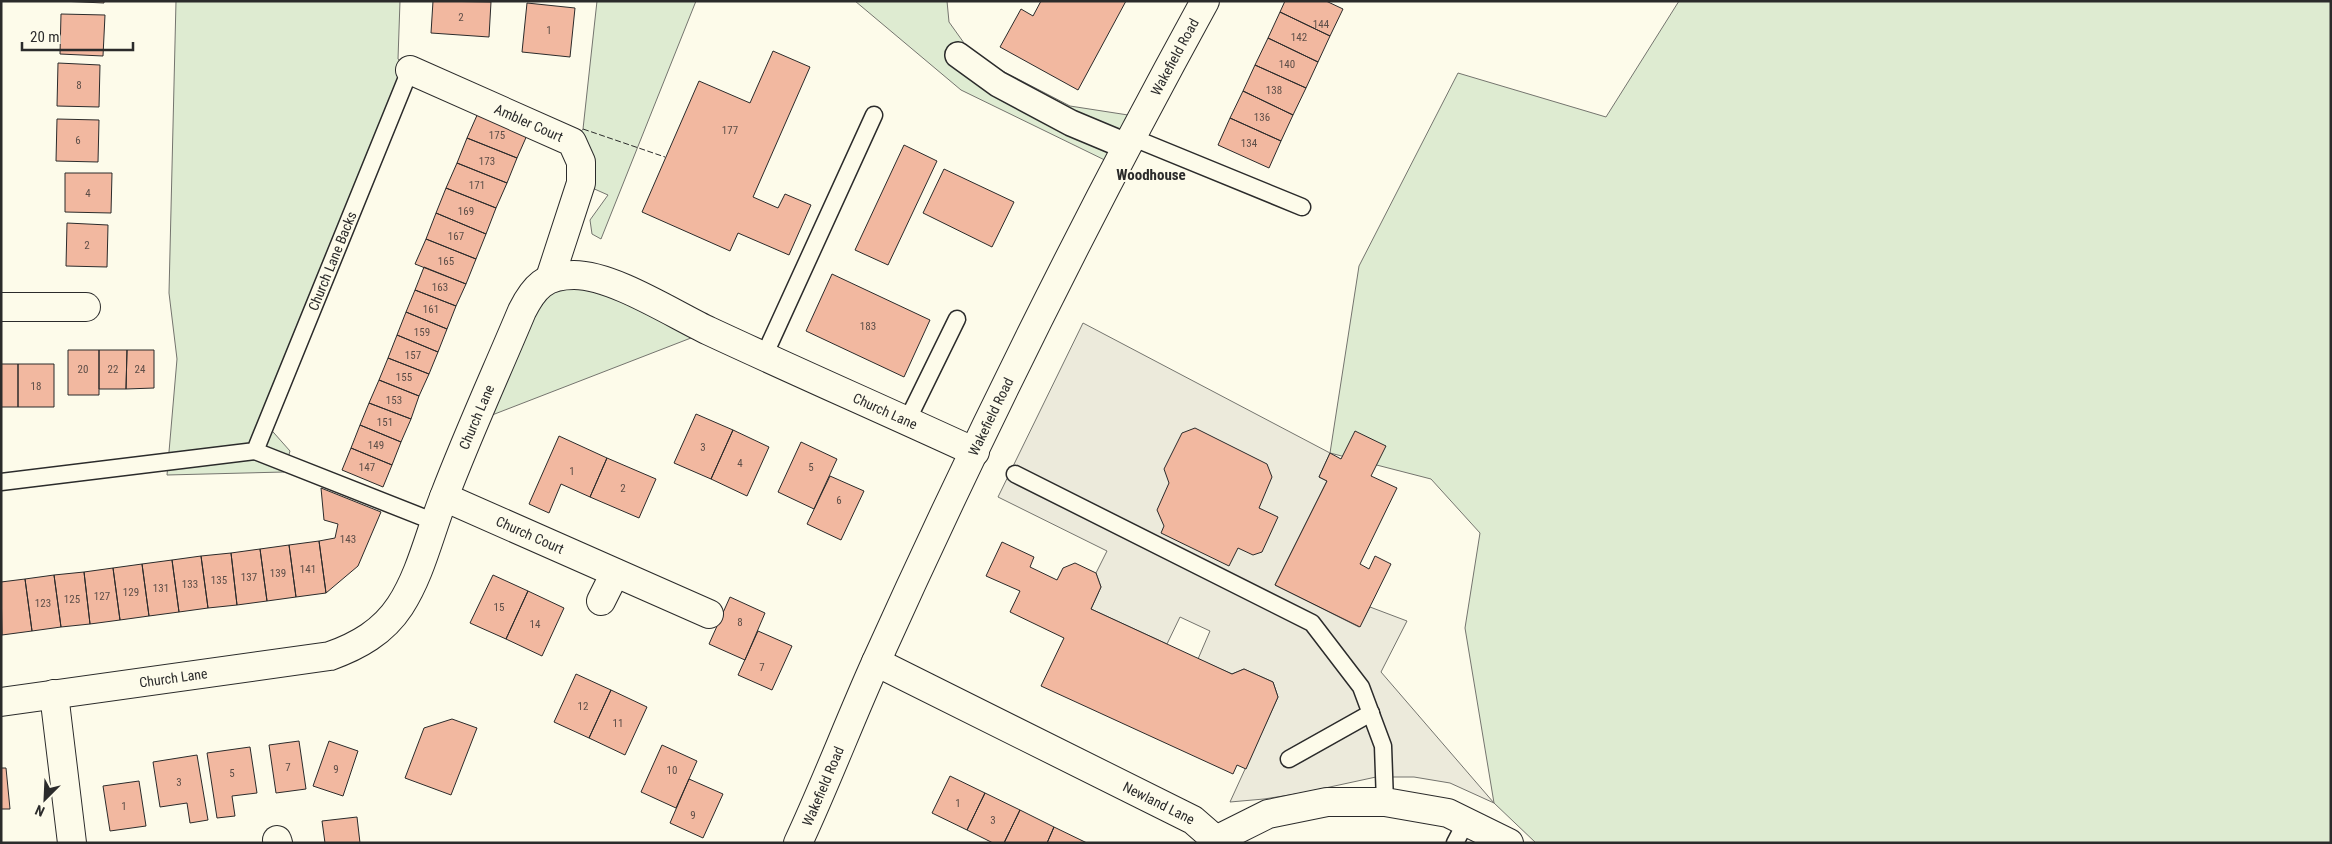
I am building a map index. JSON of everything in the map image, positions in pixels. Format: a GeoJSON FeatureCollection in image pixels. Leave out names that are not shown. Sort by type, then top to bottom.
{"type":"FeatureCollection","features":[{"type":"Feature","properties":{"kind":"street","name":"Wakefield Road"},"geometry":{"type":"LineString","coordinates":[[798,843],[876,662],[975,452],[1128,141],[1205,1]]}},
{"type":"Feature","properties":{"kind":"street"},"geometry":{"type":"LineString","coordinates":[[958,55],[998,84],[1071,123],[1128,141]]}},
{"type":"Feature","properties":{"kind":"street","name":"Ambler Court"},"geometry":{"type":"LineString","coordinates":[[410,70],[572,142],[581,162],[581,183],[550,278]]}},
{"type":"Feature","properties":{"kind":"street","name":"Church Lane"},"geometry":{"type":"LineString","coordinates":[[1,702],[330,656],[356,647],[379,630],[400,606],[414,575],[444,497],[522,311],[532,291],[550,278],[574,275],[598,279],[630,292],[764,356],[975,452]]}},
{"type":"Feature","properties":{"kind":"street"},"geometry":{"type":"LineString","coordinates":[[1,307],[86,307]]}},
{"type":"Feature","properties":{"kind":"street","name":"Church Court"},"geometry":{"type":"LineString","coordinates":[[444,497],[709,614]]}},
{"type":"Feature","properties":{"kind":"street"},"geometry":{"type":"LineString","coordinates":[[601,601],[615,573]]}},
{"type":"Feature","properties":{"kind":"street","name":"Newland Lane"},"geometry":{"type":"LineString","coordinates":[[876,662],[1193,820],[1216,841],[1268,814],[1327,802],[1384,802],[1448,813],[1460,832],[1509,843]]}},
{"type":"Feature","properties":{"kind":"street"},"geometry":{"type":"LineString","coordinates":[[54,694],[72,843]]}},
{"type":"Feature","properties":{"kind":"lane","name":"Church Lane Backs"},"geometry":{"type":"LineString","coordinates":[[255,451],[410,70]]}},
{"type":"Feature","properties":{"kind":"lane"},"geometry":{"type":"LineString","coordinates":[[764,356],[874,115]]}},
{"type":"Feature","properties":{"kind":"lane"},"geometry":{"type":"LineString","coordinates":[[1128,141],[1302,207]]}},
{"type":"Feature","properties":{"kind":"lane"},"geometry":{"type":"LineString","coordinates":[[908,421],[956,319]]}},
{"type":"Feature","properties":{"kind":"lane"},"geometry":{"type":"LineString","coordinates":[[1,482],[255,451],[435,522]]}},
{"type":"Feature","properties":{"kind":"lane"},"geometry":{"type":"LineString","coordinates":[[1015,474],[1312,623],[1361,687],[1383,746],[1384,802]]}},
{"type":"Feature","properties":{"kind":"lane"},"geometry":{"type":"LineString","coordinates":[[1289,759],[1371,713]]}},
{"type":"Feature","properties":{"kind":"green space"},"geometry":{"type":"Polygon","coordinates":[[[176,1],[400,1],[398,59],[410,70],[266,424],[290,451],[284,472],[167,475],[177,359],[169,293],[176,1]]]}},
{"type":"Feature","properties":{"kind":"green space"},"geometry":{"type":"Polygon","coordinates":[[[597,1],[696,1],[601,239],[592,234],[590,220],[608,195],[581,183],[572,142],[583,129],[597,1]]]}},
{"type":"Feature","properties":{"kind":"green space"},"geometry":{"type":"Polygon","coordinates":[[[855,1],[947,1],[949,22],[964,43],[991,65],[1070,106],[1141,117],[1117,166],[961,90],[855,1]]]}},
{"type":"Feature","properties":{"kind":"green space"},"geometry":{"type":"Polygon","coordinates":[[[1679,1],[2331,1],[2331,843],[1536,843],[1494,803],[1465,628],[1480,533],[1431,479],[1330,453],[1359,266],[1458,73],[1606,117],[1679,1]]]}},
{"type":"Feature","properties":{"kind":"green space"},"geometry":{"type":"Polygon","coordinates":[[[575,275],[709,331],[474,422],[522,311],[575,275]]]}},
{"type":"Feature","properties":{"kind":"shaded area"},"geometry":{"type":"Polygon","coordinates":[[[1083,323],[1330,453],[1319,477],[1327,481],[1275,585],[1359,627],[1370,607],[1407,621],[1381,672],[1494,803],[1450,783],[1414,777],[1376,777],[1302,793],[1230,802],[1278,697],[1273,682],[1244,669],[1232,674],[1198,659],[1210,631],[1180,617],[1167,644],[1091,609],[1101,587],[1096,573],[1107,551],[998,497],[1083,323]]]}},
{"type":"Feature","properties":{"kind":"building"},"geometry":{"type":"Polygon","coordinates":[[[60,1],[104,1],[104,3],[60,1]]]}},
{"type":"Feature","properties":{"kind":"building"},"geometry":{"type":"Polygon","coordinates":[[[433,1],[491,2],[489,37],[431,33],[433,1]]]}},
{"type":"Feature","properties":{"kind":"building"},"geometry":{"type":"Polygon","coordinates":[[[1041,1],[1126,1],[1078,90],[1000,47],[1021,9],[1033,16],[1041,1]]]}},
{"type":"Feature","properties":{"kind":"building"},"geometry":{"type":"Polygon","coordinates":[[[1285,1],[1326,1],[1343,9],[1330,36],[1280,12],[1285,1]]]}},
{"type":"Feature","properties":{"kind":"building"},"geometry":{"type":"Polygon","coordinates":[[[527,3],[575,8],[570,57],[522,52],[527,3]]]}},
{"type":"Feature","properties":{"kind":"building"},"geometry":{"type":"Polygon","coordinates":[[[1280,12],[1330,36],[1318,62],[1268,38],[1280,12]]]}},
{"type":"Feature","properties":{"kind":"building"},"geometry":{"type":"Polygon","coordinates":[[[61,14],[105,15],[103,56],[60,54],[61,14]]]}},
{"type":"Feature","properties":{"kind":"building"},"geometry":{"type":"Polygon","coordinates":[[[1268,38],[1318,62],[1306,88],[1255,65],[1268,38]]]}},
{"type":"Feature","properties":{"kind":"building"},"geometry":{"type":"Polygon","coordinates":[[[773,51],[810,67],[753,197],[778,208],[785,194],[811,205],[789,255],[738,233],[730,251],[642,212],[699,81],[750,103],[773,51]]]}},
{"type":"Feature","properties":{"kind":"building"},"geometry":{"type":"Polygon","coordinates":[[[58,63],[100,65],[99,107],[57,106],[58,63]]]}},
{"type":"Feature","properties":{"kind":"building"},"geometry":{"type":"Polygon","coordinates":[[[1255,65],[1306,88],[1293,115],[1243,91],[1255,65]]]}},
{"type":"Feature","properties":{"kind":"building"},"geometry":{"type":"Polygon","coordinates":[[[1243,91],[1293,115],[1281,141],[1230,118],[1243,91]]]}},
{"type":"Feature","properties":{"kind":"building"},"geometry":{"type":"Polygon","coordinates":[[[478,113],[528,133],[517,158],[467,138],[478,113]]]}},
{"type":"Feature","properties":{"kind":"building"},"geometry":{"type":"Polygon","coordinates":[[[1230,118],[1281,141],[1269,168],[1218,145],[1230,118]]]}},
{"type":"Feature","properties":{"kind":"building"},"geometry":{"type":"Polygon","coordinates":[[[57,119],[99,120],[98,162],[56,161],[57,119]]]}},
{"type":"Feature","properties":{"kind":"building"},"geometry":{"type":"Polygon","coordinates":[[[467,138],[517,158],[507,183],[457,163],[467,138]]]}},
{"type":"Feature","properties":{"kind":"building"},"geometry":{"type":"Polygon","coordinates":[[[904,145],[937,161],[888,265],[855,250],[904,145]]]}},
{"type":"Feature","properties":{"kind":"building"},"geometry":{"type":"Polygon","coordinates":[[[457,163],[507,183],[496,208],[446,188],[457,163]]]}},
{"type":"Feature","properties":{"kind":"building"},"geometry":{"type":"Polygon","coordinates":[[[944,169],[1014,202],[992,247],[923,213],[944,169]]]}},
{"type":"Feature","properties":{"kind":"building"},"geometry":{"type":"Polygon","coordinates":[[[65,173],[112,173],[111,213],[65,212],[65,173]]]}},
{"type":"Feature","properties":{"kind":"building"},"geometry":{"type":"Polygon","coordinates":[[[446,188],[496,208],[486,234],[436,213],[446,188]]]}},
{"type":"Feature","properties":{"kind":"building"},"geometry":{"type":"Polygon","coordinates":[[[436,213],[486,234],[476,259],[426,239],[436,213]]]}},
{"type":"Feature","properties":{"kind":"building"},"geometry":{"type":"Polygon","coordinates":[[[67,223],[108,225],[107,267],[66,266],[67,223]]]}},
{"type":"Feature","properties":{"kind":"building"},"geometry":{"type":"Polygon","coordinates":[[[426,239],[476,259],[466,284],[415,264],[426,239]]]}},
{"type":"Feature","properties":{"kind":"building"},"geometry":{"type":"Polygon","coordinates":[[[424,267],[466,284],[456,306],[415,290],[424,267]]]}},
{"type":"Feature","properties":{"kind":"building"},"geometry":{"type":"Polygon","coordinates":[[[832,274],[930,320],[904,377],[806,331],[832,274]]]}},
{"type":"Feature","properties":{"kind":"building"},"geometry":{"type":"Polygon","coordinates":[[[415,290],[456,306],[447,329],[406,312],[415,290]]]}},
{"type":"Feature","properties":{"kind":"building"},"geometry":{"type":"Polygon","coordinates":[[[406,312],[447,329],[438,352],[397,335],[406,312]]]}},
{"type":"Feature","properties":{"kind":"building"},"geometry":{"type":"Polygon","coordinates":[[[397,335],[438,352],[429,374],[388,358],[397,335]]]}},
{"type":"Feature","properties":{"kind":"building"},"geometry":{"type":"Polygon","coordinates":[[[68,350],[99,350],[99,395],[68,395],[68,350]]]}},
{"type":"Feature","properties":{"kind":"building"},"geometry":{"type":"Polygon","coordinates":[[[99,350],[127,350],[126,389],[99,389],[99,350]]]}},
{"type":"Feature","properties":{"kind":"building"},"geometry":{"type":"Polygon","coordinates":[[[127,350],[154,350],[154,388],[126,389],[127,350]]]}},
{"type":"Feature","properties":{"kind":"building"},"geometry":{"type":"Polygon","coordinates":[[[388,358],[429,374],[419,396],[379,380],[388,358]]]}},
{"type":"Feature","properties":{"kind":"building"},"geometry":{"type":"Polygon","coordinates":[[[1,364],[18,364],[18,407],[1,407],[1,364]]]}},
{"type":"Feature","properties":{"kind":"building"},"geometry":{"type":"Polygon","coordinates":[[[18,364],[54,364],[54,407],[18,407],[18,364]]]}},
{"type":"Feature","properties":{"kind":"building"},"geometry":{"type":"Polygon","coordinates":[[[379,380],[419,396],[411,419],[369,403],[379,380]]]}},
{"type":"Feature","properties":{"kind":"building"},"geometry":{"type":"Polygon","coordinates":[[[369,403],[411,419],[401,442],[360,425],[369,403]]]}},
{"type":"Feature","properties":{"kind":"building"},"geometry":{"type":"Polygon","coordinates":[[[696,414],[733,430],[711,479],[674,463],[696,414]]]}},
{"type":"Feature","properties":{"kind":"building"},"geometry":{"type":"Polygon","coordinates":[[[360,425],[401,442],[392,465],[351,448],[360,425]]]}},
{"type":"Feature","properties":{"kind":"building"},"geometry":{"type":"Polygon","coordinates":[[[1195,428],[1267,464],[1272,477],[1259,508],[1278,517],[1262,552],[1253,555],[1238,548],[1229,566],[1161,533],[1164,526],[1157,510],[1169,483],[1164,469],[1182,433],[1195,428]]]}},
{"type":"Feature","properties":{"kind":"building"},"geometry":{"type":"Polygon","coordinates":[[[733,430],[769,447],[747,496],[711,479],[733,430]]]}},
{"type":"Feature","properties":{"kind":"building"},"geometry":{"type":"Polygon","coordinates":[[[1355,431],[1386,446],[1371,476],[1397,488],[1360,564],[1369,569],[1375,556],[1391,564],[1360,627],[1275,585],[1327,481],[1319,477],[1330,453],[1341,459],[1355,431]]]}},
{"type":"Feature","properties":{"kind":"building"},"geometry":{"type":"Polygon","coordinates":[[[559,436],[607,458],[590,497],[561,484],[549,513],[529,504],[559,436]]]}},
{"type":"Feature","properties":{"kind":"building"},"geometry":{"type":"Polygon","coordinates":[[[801,442],[837,459],[814,509],[778,492],[801,442]]]}},
{"type":"Feature","properties":{"kind":"building"},"geometry":{"type":"Polygon","coordinates":[[[351,448],[392,465],[383,487],[342,470],[351,448]]]}},
{"type":"Feature","properties":{"kind":"building"},"geometry":{"type":"Polygon","coordinates":[[[607,458],[656,479],[639,518],[590,497],[607,458]]]}},
{"type":"Feature","properties":{"kind":"building"},"geometry":{"type":"Polygon","coordinates":[[[830,476],[864,491],[841,540],[807,524],[830,476]]]}},
{"type":"Feature","properties":{"kind":"building"},"geometry":{"type":"Polygon","coordinates":[[[321,488],[381,512],[358,566],[326,593],[319,541],[335,538],[338,524],[324,520],[321,488]]]}},
{"type":"Feature","properties":{"kind":"building"},"geometry":{"type":"Polygon","coordinates":[[[319,541],[326,593],[296,597],[289,545],[319,541]]]}},
{"type":"Feature","properties":{"kind":"building"},"geometry":{"type":"Polygon","coordinates":[[[1002,542],[1034,557],[1030,567],[1057,580],[1063,568],[1075,563],[1096,573],[1101,587],[1091,609],[1232,674],[1244,669],[1273,682],[1278,697],[1246,769],[1237,765],[1233,774],[1041,686],[1064,638],[1010,612],[1020,591],[986,576],[1002,542]]]}},
{"type":"Feature","properties":{"kind":"building"},"geometry":{"type":"Polygon","coordinates":[[[289,545],[296,597],[267,601],[260,549],[289,545]]]}},
{"type":"Feature","properties":{"kind":"building"},"geometry":{"type":"Polygon","coordinates":[[[260,549],[267,601],[237,605],[231,553],[260,549]]]}},
{"type":"Feature","properties":{"kind":"building"},"geometry":{"type":"Polygon","coordinates":[[[231,553],[237,605],[208,608],[201,556],[231,553]]]}},
{"type":"Feature","properties":{"kind":"building"},"geometry":{"type":"Polygon","coordinates":[[[201,556],[208,608],[179,612],[172,560],[201,556]]]}},
{"type":"Feature","properties":{"kind":"building"},"geometry":{"type":"Polygon","coordinates":[[[172,560],[179,612],[149,616],[142,564],[172,560]]]}},
{"type":"Feature","properties":{"kind":"building"},"geometry":{"type":"Polygon","coordinates":[[[142,564],[149,616],[120,620],[113,568],[142,564]]]}},
{"type":"Feature","properties":{"kind":"building"},"geometry":{"type":"Polygon","coordinates":[[[113,568],[120,620],[90,624],[84,572],[113,568]]]}},
{"type":"Feature","properties":{"kind":"building"},"geometry":{"type":"Polygon","coordinates":[[[84,572],[90,624],[61,627],[54,575],[84,572]]]}},
{"type":"Feature","properties":{"kind":"building"},"geometry":{"type":"Polygon","coordinates":[[[54,575],[61,627],[32,631],[25,579],[54,575]]]}},
{"type":"Feature","properties":{"kind":"building"},"geometry":{"type":"Polygon","coordinates":[[[493,575],[528,591],[506,639],[470,623],[493,575]]]}},
{"type":"Feature","properties":{"kind":"building"},"geometry":{"type":"Polygon","coordinates":[[[25,579],[32,631],[2,635],[1,582],[25,579]]]}},
{"type":"Feature","properties":{"kind":"building"},"geometry":{"type":"Polygon","coordinates":[[[528,591],[564,608],[542,656],[506,639],[528,591]]]}},
{"type":"Feature","properties":{"kind":"building"},"geometry":{"type":"Polygon","coordinates":[[[730,597],[765,613],[745,660],[709,644],[730,597]]]}},
{"type":"Feature","properties":{"kind":"building"},"geometry":{"type":"Polygon","coordinates":[[[758,631],[792,646],[772,690],[738,675],[758,631]]]}},
{"type":"Feature","properties":{"kind":"building"},"geometry":{"type":"Polygon","coordinates":[[[576,674],[611,690],[589,738],[554,722],[576,674]]]}},
{"type":"Feature","properties":{"kind":"building"},"geometry":{"type":"Polygon","coordinates":[[[611,690],[647,707],[625,755],[589,738],[611,690]]]}},
{"type":"Feature","properties":{"kind":"building"},"geometry":{"type":"Polygon","coordinates":[[[452,719],[477,728],[451,795],[405,778],[424,728],[452,719]]]}},
{"type":"Feature","properties":{"kind":"building"},"geometry":{"type":"Polygon","coordinates":[[[299,741],[306,789],[276,793],[269,745],[299,741]]]}},
{"type":"Feature","properties":{"kind":"building"},"geometry":{"type":"Polygon","coordinates":[[[329,741],[358,751],[343,796],[313,786],[329,741]]]}},
{"type":"Feature","properties":{"kind":"building"},"geometry":{"type":"Polygon","coordinates":[[[662,745],[697,761],[676,808],[641,792],[662,745]]]}},
{"type":"Feature","properties":{"kind":"building"},"geometry":{"type":"Polygon","coordinates":[[[250,747],[257,793],[232,796],[235,816],[217,818],[207,753],[250,747]]]}},
{"type":"Feature","properties":{"kind":"building"},"geometry":{"type":"Polygon","coordinates":[[[197,755],[208,820],[190,823],[187,803],[160,807],[153,762],[197,755]]]}},
{"type":"Feature","properties":{"kind":"building"},"geometry":{"type":"Polygon","coordinates":[[[1,768],[6,768],[10,809],[1,809],[1,768]]]}},
{"type":"Feature","properties":{"kind":"building"},"geometry":{"type":"Polygon","coordinates":[[[950,776],[985,793],[967,830],[932,813],[950,776]]]}},
{"type":"Feature","properties":{"kind":"building"},"geometry":{"type":"Polygon","coordinates":[[[689,779],[723,794],[703,838],[670,823],[689,779]]]}},
{"type":"Feature","properties":{"kind":"building"},"geometry":{"type":"Polygon","coordinates":[[[139,781],[146,826],[110,831],[103,786],[139,781]]]}},
{"type":"Feature","properties":{"kind":"building"},"geometry":{"type":"Polygon","coordinates":[[[985,793],[1020,810],[1004,843],[993,843],[967,830],[985,793]]]}},
{"type":"Feature","properties":{"kind":"building"},"geometry":{"type":"Polygon","coordinates":[[[1020,810],[1054,827],[1047,843],[1004,843],[1020,810]]]}},
{"type":"Feature","properties":{"kind":"building"},"geometry":{"type":"Polygon","coordinates":[[[357,817],[360,843],[325,843],[322,821],[357,817]]]}},
{"type":"Feature","properties":{"kind":"building"},"geometry":{"type":"Polygon","coordinates":[[[1054,827],[1087,843],[1047,843],[1054,827]]]}},
{"type":"Feature","properties":{"kind":"fence"},"geometry":{"type":"LineString","coordinates":[[583,129],[665,157]]}},
{"type":"Feature","properties":{"kind":"district","name":"Woodhouse"},"geometry":{"type":"Point","coordinates":[1151,175]}}]}
